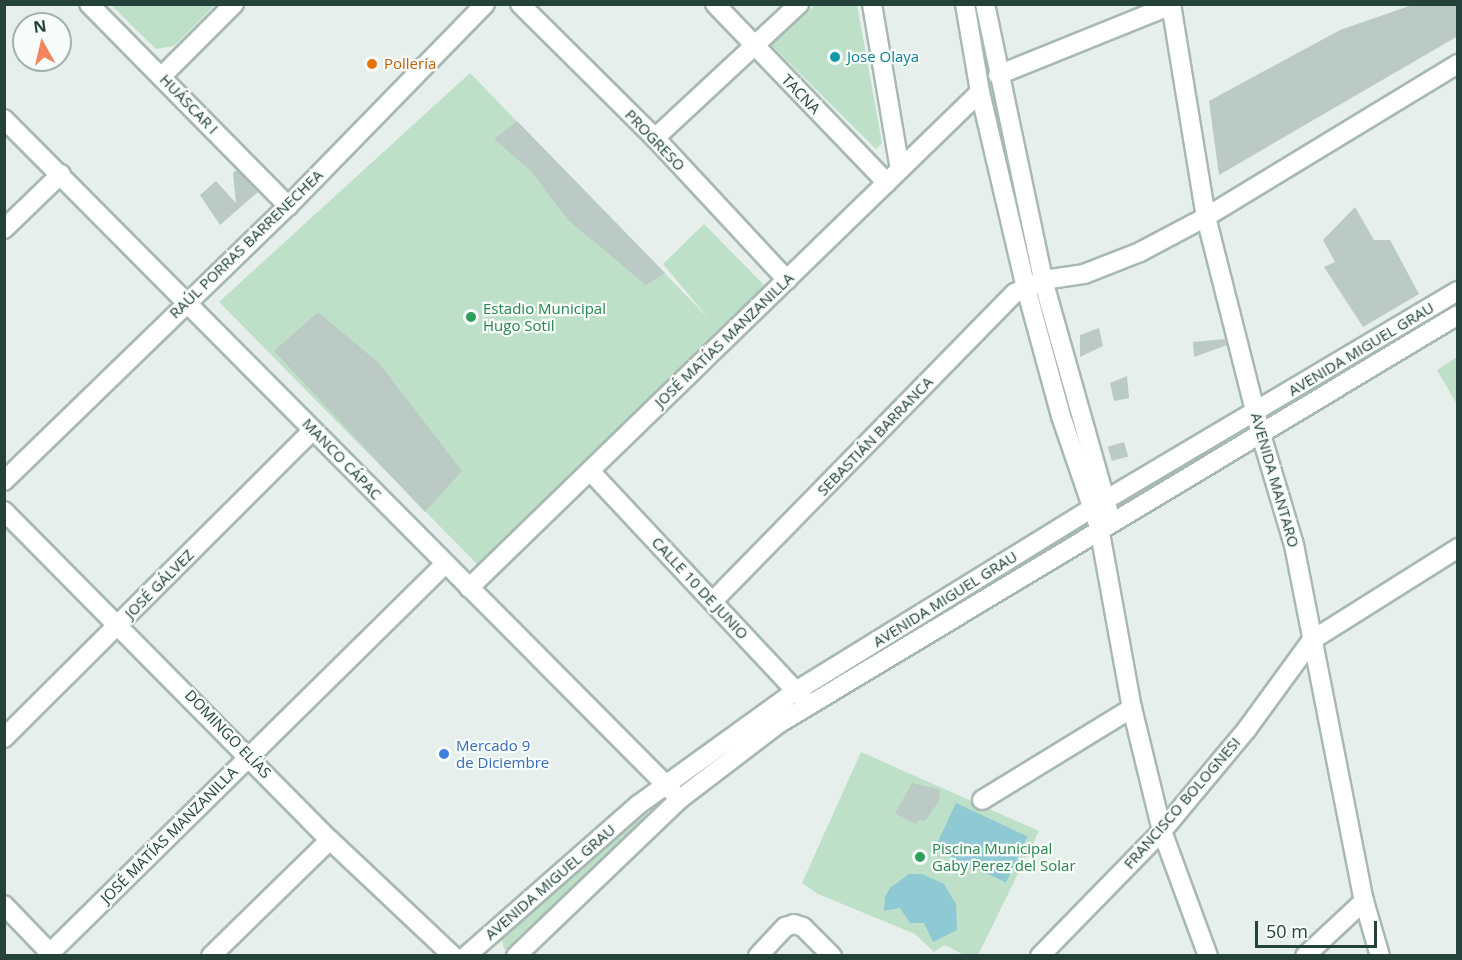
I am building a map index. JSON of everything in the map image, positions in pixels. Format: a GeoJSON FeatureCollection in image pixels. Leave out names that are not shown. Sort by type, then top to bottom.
{"type":"FeatureCollection","features":[{"type":"Feature","properties":{"kind":"street","name":"HUÁSCAR I"},"geometry":{"type":"LineString","coordinates":[[89,4],[288,206]]}},
{"type":"Feature","properties":{"kind":"street"},"geometry":{"type":"LineString","coordinates":[[162,76],[234,4]]}},
{"type":"Feature","properties":{"kind":"street","name":"RAÚL PORRAS BARRENECHEA"},"geometry":{"type":"LineString","coordinates":[[4,481],[288,206],[485,4]]}},
{"type":"Feature","properties":{"kind":"street","name":"PROGRESO"},"geometry":{"type":"LineString","coordinates":[[520,4],[655,138],[787,280]]}},
{"type":"Feature","properties":{"kind":"street","name":"TACNA"},"geometry":{"type":"LineString","coordinates":[[716,4],[887,183]]}},
{"type":"Feature","properties":{"kind":"street"},"geometry":{"type":"LineString","coordinates":[[655,138],[753,43],[799,4]]}},
{"type":"Feature","properties":{"kind":"street"},"geometry":{"type":"LineString","coordinates":[[872,4],[900,170]]}},
{"type":"Feature","properties":{"kind":"street"},"geometry":{"type":"LineString","coordinates":[[965,4],[980,93],[1026,288],[1061,416],[1099,504]]}},
{"type":"Feature","properties":{"kind":"street"},"geometry":{"type":"LineString","coordinates":[[985,4],[998,75],[1043,280],[1105,524],[1132,708],[1162,831],[1208,956]]}},
{"type":"Feature","properties":{"kind":"street"},"geometry":{"type":"LineString","coordinates":[[998,75],[1171,5]]}},
{"type":"Feature","properties":{"kind":"street","name":"AVENIDA MANTARO"},"geometry":{"type":"LineString","coordinates":[[1171,5],[1206,217],[1260,431],[1294,545],[1364,901],[1380,956]]}},
{"type":"Feature","properties":{"kind":"street","name":"SEBASTIÁN BARRANCA"},"geometry":{"type":"LineString","coordinates":[[713,601],[1015,293],[1043,280],[1084,274],[1140,252],[1206,217],[1458,64]]}},
{"type":"Feature","properties":{"kind":"street","name":"JOSÉ MATÍAS MANZANILLA"},"geometry":{"type":"LineString","coordinates":[[469,588],[980,93]]}},
{"type":"Feature","properties":{"kind":"street","name":"MANCO CÁPAC"},"geometry":{"type":"LineString","coordinates":[[4,119],[188,301],[445,564],[680,799]]}},
{"type":"Feature","properties":{"kind":"street"},"geometry":{"type":"LineString","coordinates":[[4,229],[61,174]]}},
{"type":"Feature","properties":{"kind":"street","name":"AVENIDA MIGUEL GRAU"},"geometry":{"type":"LineString","coordinates":[[466,956],[665,784],[796,691],[1099,504],[1458,291]]}},
{"type":"Feature","properties":{"kind":"street","name":"AVENIDA MIGUEL GRAU"},"geometry":{"type":"LineString","coordinates":[[516,956],[680,799],[808,705],[1260,431],[1458,315]]}},
{"type":"Feature","properties":{"kind":"street","name":"JOSÉ GÁLVEZ"},"geometry":{"type":"LineString","coordinates":[[4,738],[313,430]]}},
{"type":"Feature","properties":{"kind":"street","name":"CALLE 10 DE JUNIO"},"geometry":{"type":"LineString","coordinates":[[590,471],[808,705]]}},
{"type":"Feature","properties":{"kind":"street","name":"DOMINGO ELÍAS"},"geometry":{"type":"LineString","coordinates":[[4,511],[120,624],[330,840],[453,956]]}},
{"type":"Feature","properties":{"kind":"street"},"geometry":{"type":"LineString","coordinates":[[1312,640],[1458,548]]}},
{"type":"Feature","properties":{"kind":"street","name":"JOSÉ MATÍAS MANZANILLA"},"geometry":{"type":"LineString","coordinates":[[50,954],[445,564]]}},
{"type":"Feature","properties":{"kind":"street","name":"FRANCISCO BOLOGNESI"},"geometry":{"type":"LineString","coordinates":[[1040,956],[1162,831],[1247,729],[1312,640]]}},
{"type":"Feature","properties":{"kind":"street"},"geometry":{"type":"LineString","coordinates":[[982,800],[1132,708]]}},
{"type":"Feature","properties":{"kind":"street"},"geometry":{"type":"LineString","coordinates":[[212,956],[330,840]]}},
{"type":"Feature","properties":{"kind":"street"},"geometry":{"type":"LineString","coordinates":[[1305,956],[1364,901]]}},
{"type":"Feature","properties":{"kind":"street"},"geometry":{"type":"LineString","coordinates":[[4,905],[50,954]]}},
{"type":"Feature","properties":{"kind":"street"},"geometry":{"type":"LineString","coordinates":[[758,956],[785,927],[794,924],[803,927],[832,956]]}},
{"type":"Feature","properties":{"kind":"green space"},"geometry":{"type":"Polygon","coordinates":[[[111,5],[215,5],[174,46],[156,49],[111,5]]]}},
{"type":"Feature","properties":{"kind":"green space"},"geometry":{"type":"Polygon","coordinates":[[[815,5],[857,5],[882,143],[876,149],[771,45],[815,5]]]}},
{"type":"Feature","properties":{"kind":"green space","name":"Estadio Municipal Hugo Sotil"},"geometry":{"type":"Polygon","coordinates":[[[470,73],[709,319],[663,264],[704,224],[766,287],[479,566],[219,302],[470,73]]]}},
{"type":"Feature","properties":{"kind":"green space"},"geometry":{"type":"Polygon","coordinates":[[[1457,357],[1457,404],[1437,370],[1457,357]]]}},
{"type":"Feature","properties":{"kind":"green space","name":"Piscina Municipal Gaby Perez del Solar"},"geometry":{"type":"Polygon","coordinates":[[[861,752],[1039,831],[978,955],[964,955],[945,945],[934,952],[915,934],[818,894],[802,883],[861,752]]]}},
{"type":"Feature","properties":{"kind":"green space"},"geometry":{"type":"Polygon","coordinates":[[[646,812],[642,824],[511,949],[504,949],[501,934],[637,814],[646,812]]]}},
{"type":"Feature","properties":{"kind":"water"},"geometry":{"type":"Polygon","coordinates":[[[956,803],[1028,836],[1006,883],[934,849],[956,803]]]}},
{"type":"Feature","properties":{"kind":"water"},"geometry":{"type":"Polygon","coordinates":[[[909,874],[922,874],[944,884],[956,904],[957,930],[933,942],[924,923],[910,923],[900,908],[884,911],[885,897],[890,888],[909,874]]]}},
{"type":"Feature","properties":{"kind":"building"},"geometry":{"type":"Polygon","coordinates":[[[1415,4],[1458,4],[1458,36],[1219,175],[1209,101],[1340,30],[1415,4]]]}},
{"type":"Feature","properties":{"kind":"building"},"geometry":{"type":"Polygon","coordinates":[[[517,121],[665,273],[646,285],[568,220],[531,171],[494,139],[517,121]]]}},
{"type":"Feature","properties":{"kind":"building"},"geometry":{"type":"Polygon","coordinates":[[[237,170],[258,192],[220,225],[200,195],[216,181],[236,203],[233,173],[237,170]]]}},
{"type":"Feature","properties":{"kind":"building"},"geometry":{"type":"Polygon","coordinates":[[[1355,207],[1374,240],[1390,240],[1419,294],[1363,327],[1324,267],[1335,262],[1323,240],[1355,207]]]}},
{"type":"Feature","properties":{"kind":"building"},"geometry":{"type":"Polygon","coordinates":[[[318,312],[379,363],[462,471],[425,512],[274,351],[318,312]]]}},
{"type":"Feature","properties":{"kind":"building"},"geometry":{"type":"Polygon","coordinates":[[[1099,328],[1103,346],[1080,357],[1080,335],[1099,328]]]}},
{"type":"Feature","properties":{"kind":"building"},"geometry":{"type":"Polygon","coordinates":[[[1225,339],[1227,345],[1194,357],[1193,342],[1225,339]]]}},
{"type":"Feature","properties":{"kind":"building"},"geometry":{"type":"Polygon","coordinates":[[[1127,376],[1129,398],[1114,401],[1110,383],[1127,376]]]}},
{"type":"Feature","properties":{"kind":"building"},"geometry":{"type":"Polygon","coordinates":[[[1124,442],[1128,456],[1112,461],[1108,447],[1124,442]]]}},
{"type":"Feature","properties":{"kind":"building"},"geometry":{"type":"Polygon","coordinates":[[[912,783],[940,790],[939,801],[925,821],[919,820],[915,824],[895,813],[912,783]]]}},
{"type":"Feature","properties":{"kind":"place","name":"Jose Olaya"},"geometry":{"type":"Point","coordinates":[835,57]}},
{"type":"Feature","properties":{"kind":"place","name":"Pollería"},"geometry":{"type":"Point","coordinates":[372,64]}},
{"type":"Feature","properties":{"kind":"place","name":"Estadio Municipal Hugo Sotil"},"geometry":{"type":"Point","coordinates":[471,317]}},
{"type":"Feature","properties":{"kind":"place","name":"Mercado 9 de Diciembre"},"geometry":{"type":"Point","coordinates":[444,754]}},
{"type":"Feature","properties":{"kind":"place","name":"Piscina Municipal Gaby Perez del Solar"},"geometry":{"type":"Point","coordinates":[920,857]}}]}
